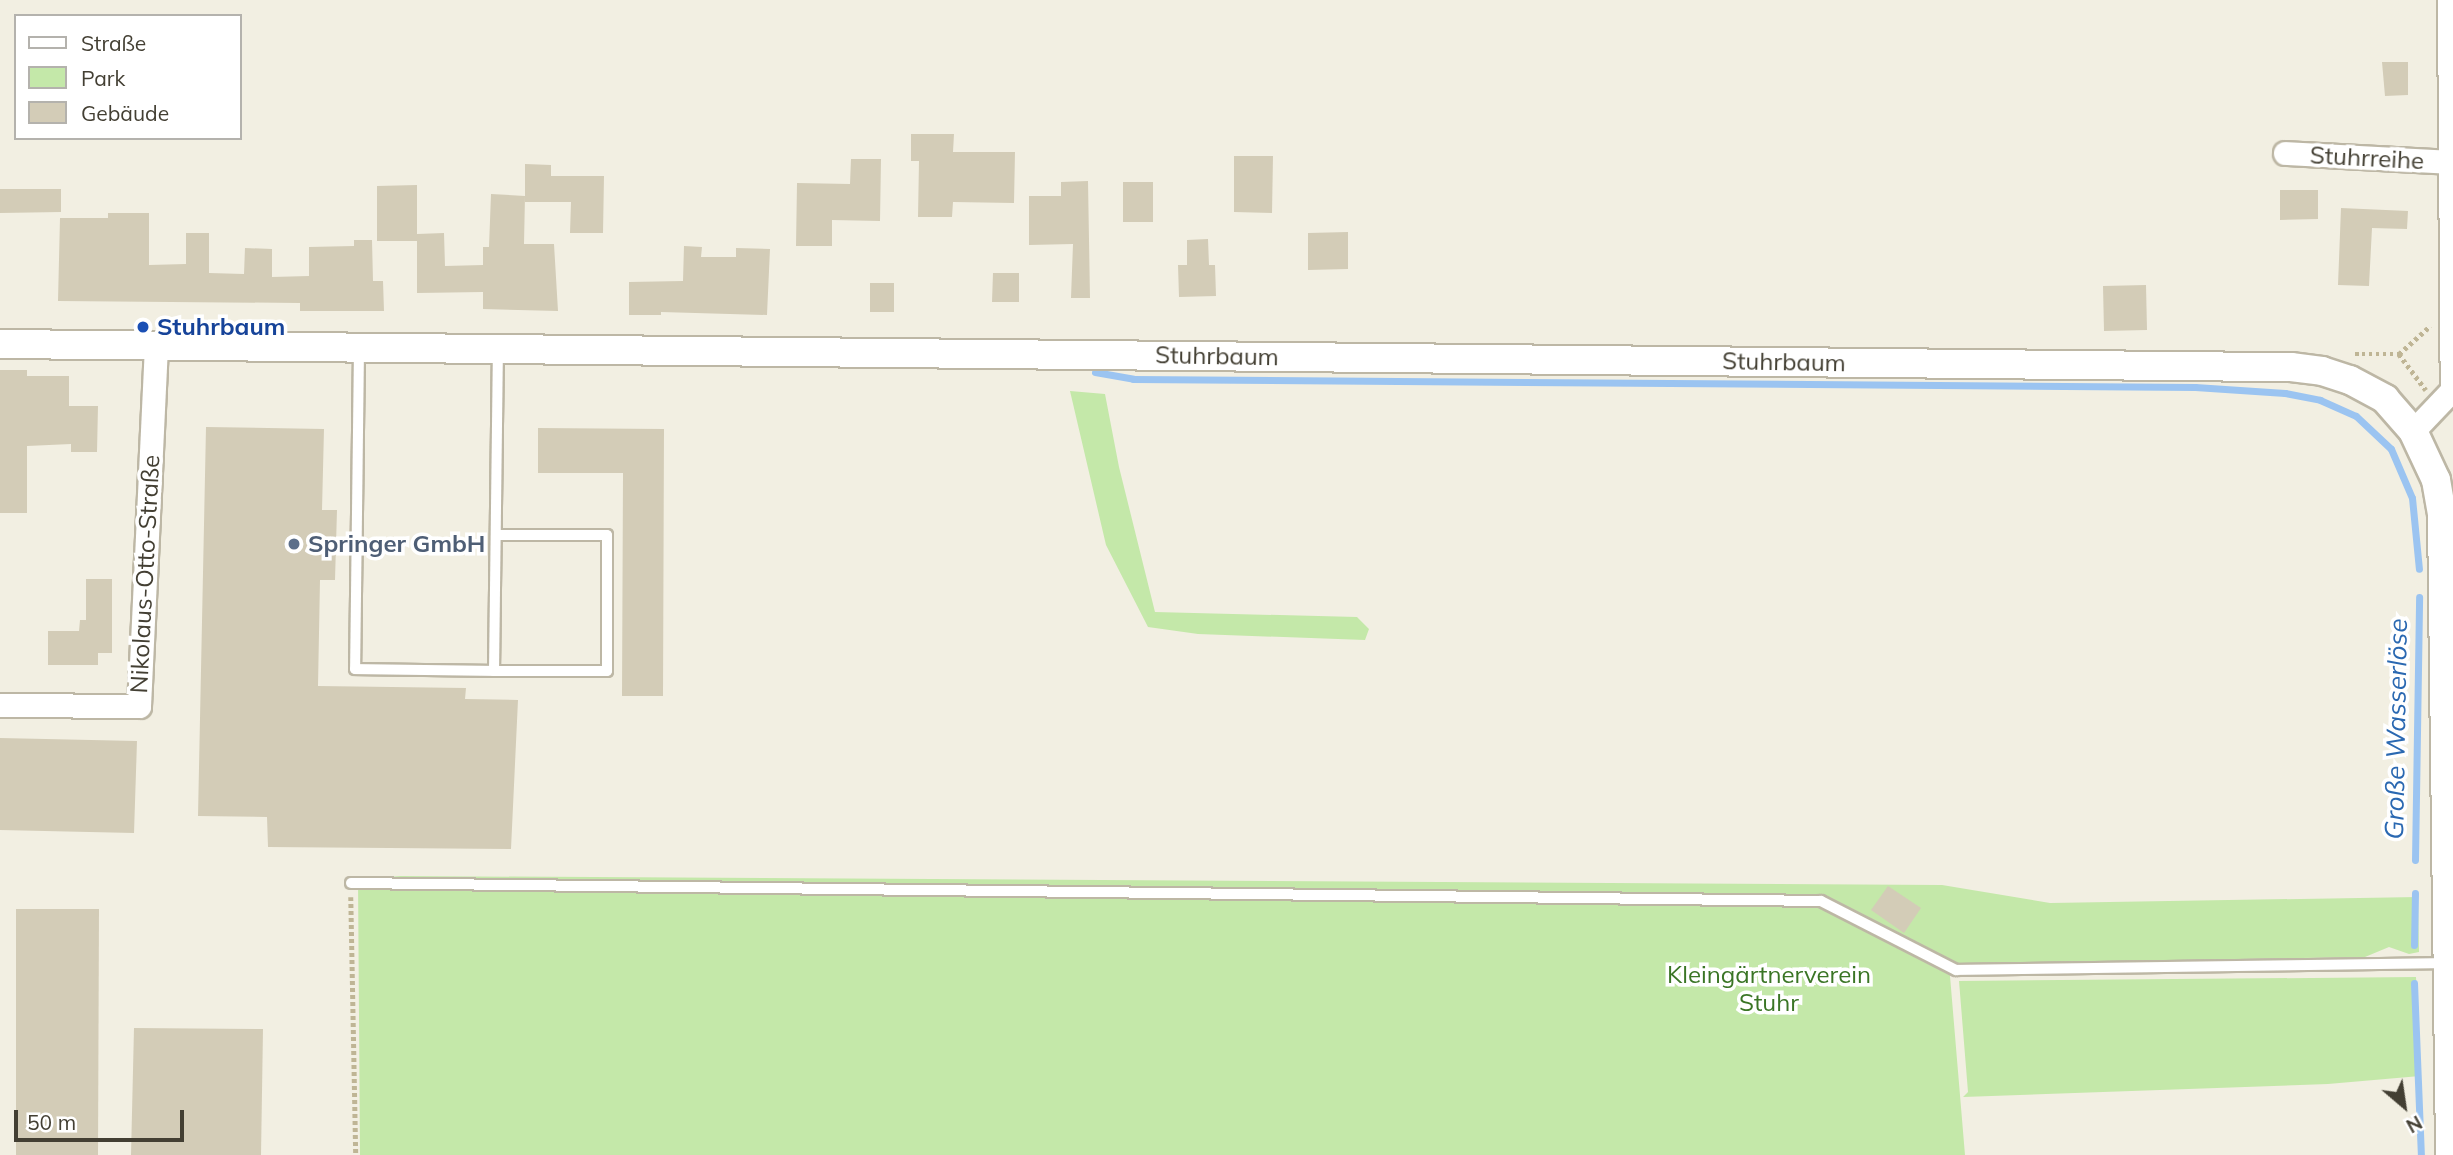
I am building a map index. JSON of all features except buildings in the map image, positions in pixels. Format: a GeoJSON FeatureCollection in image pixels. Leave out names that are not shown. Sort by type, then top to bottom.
{"type":"FeatureCollection","features":[{"type":"Feature","properties":{"kind":"street","name":"Stuhrreihe"},"geometry":{"type":"LineString","coordinates":[[2447,394],[2451,306],[2452,34],[2449,0]]}},
{"type":"Feature","properties":{"kind":"street","name":"Stuhrreihe"},"geometry":{"type":"LineString","coordinates":[[2285,153],[2450,162]]}},
{"type":"Feature","properties":{"kind":"street","name":"Stuhrbaum"},"geometry":{"type":"LineString","coordinates":[[0,344],[2291,366],[2322,371],[2350,380],[2385,399],[2413,431],[2436,480],[2442,516],[2450,754],[2450,1155]]}},
{"type":"Feature","properties":{"kind":"street","name":"Nikolaus-Otto-Straße"},"geometry":{"type":"LineString","coordinates":[[0,705],[139,706],[156,345]]}},
{"type":"Feature","properties":{"kind":"street"},"geometry":{"type":"LineString","coordinates":[[2413,431],[2447,394]]}},
{"type":"Feature","properties":{"kind":"lane"},"geometry":{"type":"LineString","coordinates":[[359,347],[355,669],[607,671],[607,535],[496,535]]}},
{"type":"Feature","properties":{"kind":"lane"},"geometry":{"type":"LineString","coordinates":[[494,671],[498,349]]}},
{"type":"Feature","properties":{"kind":"lane"},"geometry":{"type":"LineString","coordinates":[[351,883],[1821,901],[1956,970],[2449,963]]}},
{"type":"Feature","properties":{"kind":"path"},"geometry":{"type":"LineString","coordinates":[[2399,354],[2451,306]]}},
{"type":"Feature","properties":{"kind":"path"},"geometry":{"type":"LineString","coordinates":[[2347,354],[2399,354],[2447,394]]}},
{"type":"Feature","properties":{"kind":"path"},"geometry":{"type":"LineString","coordinates":[[351,883],[356,1155]]}},
{"type":"Feature","properties":{"kind":"green space"},"geometry":{"type":"Polygon","coordinates":[[[1070,391],[1105,394],[1119,467],[1155,612],[1357,617],[1369,629],[1365,640],[1198,634],[1148,627],[1106,545],[1070,391]]]}},
{"type":"Feature","properties":{"kind":"green space","name":"Kleingärtnerverein Stuhr"},"geometry":{"type":"Polygon","coordinates":[[[401,876],[1942,885],[2050,903],[2418,897],[2419,952],[2409,954],[2389,947],[2365,957],[1949,964],[1965,1155],[360,1155],[358,879],[401,876]]]}},
{"type":"Feature","properties":{"kind":"green space"},"geometry":{"type":"Polygon","coordinates":[[[2416,977],[2420,1076],[2328,1084],[1963,1097],[1968,1092],[1959,981],[2416,977]]]}},
{"type":"Feature","properties":{"kind":"waterway"},"geometry":{"type":"LineString","coordinates":[[1095,372],[1133,379],[2195,387],[2285,393],[2320,400],[2356,416],[2391,449],[2412,498],[2419,569]]}},
{"type":"Feature","properties":{"kind":"waterway","name":"Große Wasserlöse"},"geometry":{"type":"LineString","coordinates":[[2415,860],[2419,597]]}},
{"type":"Feature","properties":{"kind":"waterway","name":"Große Wasserlöse"},"geometry":{"type":"LineString","coordinates":[[2414,945],[2415,893]]}},
{"type":"Feature","properties":{"kind":"waterway","name":"Große Wasserlöse"},"geometry":{"type":"LineString","coordinates":[[2414,983],[2421,1155]]}},
{"type":"Feature","properties":{"kind":"place","name":"Stuhrbaum"},"geometry":{"type":"Point","coordinates":[143,327]}},
{"type":"Feature","properties":{"kind":"place","name":"Springer GmbH"},"geometry":{"type":"Point","coordinates":[294,544]}}]}
